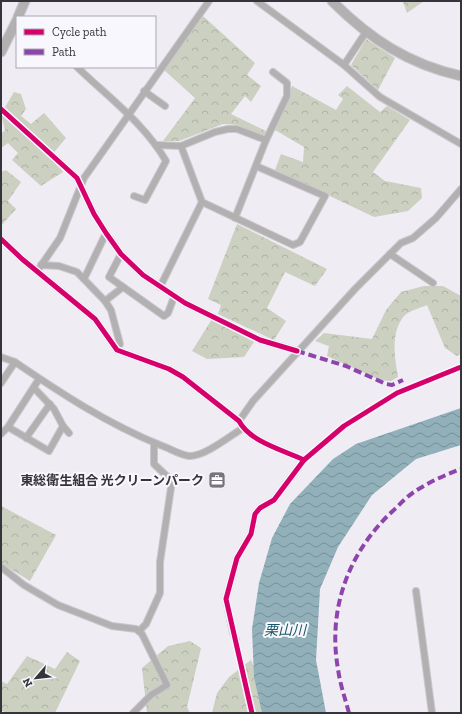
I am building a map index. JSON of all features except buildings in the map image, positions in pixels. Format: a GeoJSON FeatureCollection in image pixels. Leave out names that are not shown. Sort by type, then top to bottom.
{"type":"FeatureCollection","features":[{"type":"Feature","properties":{"kind":"street"},"geometry":{"type":"LineString","coordinates":[[19,16],[25,1]]}},
{"type":"Feature","properties":{"kind":"street"},"geometry":{"type":"LineString","coordinates":[[257,1],[344,65],[380,97],[461,144]]}},
{"type":"Feature","properties":{"kind":"street"},"geometry":{"type":"LineString","coordinates":[[332,1],[366,32],[396,53],[445,72],[461,76]]}},
{"type":"Feature","properties":{"kind":"street"},"geometry":{"type":"LineString","coordinates":[[39,268],[60,238],[80,185],[128,113],[206,2]]}},
{"type":"Feature","properties":{"kind":"street"},"geometry":{"type":"LineString","coordinates":[[1,52],[16,22]]}},
{"type":"Feature","properties":{"kind":"street"},"geometry":{"type":"LineString","coordinates":[[344,65],[366,32]]}},
{"type":"Feature","properties":{"kind":"street"},"geometry":{"type":"LineString","coordinates":[[78,68],[128,113],[157,145],[166,161],[144,200],[134,196]]}},
{"type":"Feature","properties":{"kind":"street"},"geometry":{"type":"LineString","coordinates":[[235,218],[266,140],[287,96],[287,83],[272,72]]}},
{"type":"Feature","properties":{"kind":"street"},"geometry":{"type":"LineString","coordinates":[[144,91],[165,106]]}},
{"type":"Feature","properties":{"kind":"street"},"geometry":{"type":"LineString","coordinates":[[1,109],[77,178],[94,214],[106,233],[121,254],[143,276],[160,286],[174,297],[260,340],[298,352]]}},
{"type":"Feature","properties":{"kind":"street"},"geometry":{"type":"LineString","coordinates":[[157,145],[181,146],[215,132],[228,129],[237,129],[266,140]]}},
{"type":"Feature","properties":{"kind":"street"},"geometry":{"type":"LineString","coordinates":[[181,146],[202,202],[293,245],[300,242],[325,196],[256,166]]}},
{"type":"Feature","properties":{"kind":"street"},"geometry":{"type":"LineString","coordinates":[[239,421],[253,401],[355,288],[401,243],[413,238],[436,218],[461,189]]}},
{"type":"Feature","properties":{"kind":"street"},"geometry":{"type":"LineString","coordinates":[[160,286],[202,202]]}},
{"type":"Feature","properties":{"kind":"street"},"geometry":{"type":"LineString","coordinates":[[84,279],[106,233]]}},
{"type":"Feature","properties":{"kind":"street"},"geometry":{"type":"LineString","coordinates":[[1,239],[22,259],[39,268],[96,319],[117,350],[169,369],[183,377],[239,421],[243,428],[254,437],[304,460],[274,500],[260,508],[255,514],[251,534],[237,558],[226,599],[233,633],[236,640]]}},
{"type":"Feature","properties":{"kind":"street"},"geometry":{"type":"LineString","coordinates":[[121,254],[109,277],[164,316],[168,313],[174,297]]}},
{"type":"Feature","properties":{"kind":"street"},"geometry":{"type":"LineString","coordinates":[[390,254],[433,283]]}},
{"type":"Feature","properties":{"kind":"street"},"geometry":{"type":"LineString","coordinates":[[39,268],[59,266],[77,272],[105,301],[111,310],[120,344],[117,350]]}},
{"type":"Feature","properties":{"kind":"street"},"geometry":{"type":"LineString","coordinates":[[105,301],[123,287]]}},
{"type":"Feature","properties":{"kind":"street"},"geometry":{"type":"LineString","coordinates":[[1,357],[15,362],[98,415],[154,443],[188,456],[198,455],[243,428]]}},
{"type":"Feature","properties":{"kind":"street"},"geometry":{"type":"LineString","coordinates":[[1,383],[15,362]]}},
{"type":"Feature","properties":{"kind":"street"},"geometry":{"type":"LineString","coordinates":[[1,434],[8,427],[40,378]]}},
{"type":"Feature","properties":{"kind":"street"},"geometry":{"type":"LineString","coordinates":[[34,388],[50,404],[69,433]]}},
{"type":"Feature","properties":{"kind":"street"},"geometry":{"type":"LineString","coordinates":[[26,438],[50,404]]}},
{"type":"Feature","properties":{"kind":"street"},"geometry":{"type":"LineString","coordinates":[[8,427],[49,451],[63,426]]}},
{"type":"Feature","properties":{"kind":"street"},"geometry":{"type":"LineString","coordinates":[[139,631],[146,624],[160,593],[160,562],[172,481],[154,464],[154,443]]}},
{"type":"Feature","properties":{"kind":"street"},"geometry":{"type":"LineString","coordinates":[[1,567],[24,585],[58,606],[112,626],[136,629],[142,634],[167,685],[151,695],[133,713]]}},
{"type":"Feature","properties":{"kind":"street"},"geometry":{"type":"LineString","coordinates":[[416,591],[432,713]]}},
{"type":"Feature","properties":{"kind":"green space"},"geometry":{"type":"Polygon","coordinates":[[[424,1],[407,13],[403,2],[424,1]]]}},
{"type":"Feature","properties":{"kind":"green space"},"geometry":{"type":"Polygon","coordinates":[[[203,16],[255,63],[247,75],[261,86],[251,102],[245,96],[231,114],[266,131],[263,137],[238,125],[223,124],[179,141],[163,141],[195,98],[164,70],[203,16]]]}},
{"type":"Feature","properties":{"kind":"green space"},"geometry":{"type":"Polygon","coordinates":[[[366,39],[395,58],[378,90],[351,65],[366,39]]]}},
{"type":"Feature","properties":{"kind":"green space"},"geometry":{"type":"Polygon","coordinates":[[[292,86],[336,110],[343,99],[338,95],[347,86],[380,112],[387,106],[410,120],[373,172],[385,181],[421,188],[422,198],[408,211],[374,217],[275,170],[281,154],[303,162],[304,147],[275,130],[292,86]]]}},
{"type":"Feature","properties":{"kind":"green space"},"geometry":{"type":"Polygon","coordinates":[[[14,92],[21,94],[26,109],[21,116],[31,124],[44,113],[66,138],[50,157],[63,172],[41,186],[12,160],[18,153],[8,143],[1,148],[1,134],[5,130],[1,114],[14,92]]]}},
{"type":"Feature","properties":{"kind":"green space"},"geometry":{"type":"Polygon","coordinates":[[[6,170],[21,182],[8,201],[16,209],[1,226],[1,172],[6,170]]]}},
{"type":"Feature","properties":{"kind":"green space"},"geometry":{"type":"Polygon","coordinates":[[[237,224],[327,269],[315,286],[285,272],[267,308],[286,321],[274,340],[218,314],[221,305],[208,299],[237,224]]]}},
{"type":"Feature","properties":{"kind":"green space"},"geometry":{"type":"Polygon","coordinates":[[[424,286],[443,286],[461,296],[461,354],[457,356],[445,348],[427,305],[406,314],[400,323],[395,338],[398,377],[391,381],[380,380],[327,356],[329,346],[315,341],[324,333],[372,339],[386,310],[401,292],[424,286]]]}},
{"type":"Feature","properties":{"kind":"green space"},"geometry":{"type":"Polygon","coordinates":[[[212,319],[254,342],[244,357],[207,359],[192,351],[212,319]]]}},
{"type":"Feature","properties":{"kind":"green space"},"geometry":{"type":"Polygon","coordinates":[[[1,506],[56,535],[30,581],[1,563],[1,506]]]}},
{"type":"Feature","properties":{"kind":"green space"},"geometry":{"type":"Polygon","coordinates":[[[190,641],[201,648],[187,707],[190,713],[147,713],[142,668],[168,646],[190,641]]]}},
{"type":"Feature","properties":{"kind":"green space"},"geometry":{"type":"Polygon","coordinates":[[[67,652],[80,661],[55,713],[6,713],[1,710],[1,681],[7,684],[27,656],[55,669],[67,652]]]}},
{"type":"Feature","properties":{"kind":"green space"},"geometry":{"type":"Polygon","coordinates":[[[251,660],[273,713],[212,713],[217,693],[229,677],[251,660]]]}},
{"type":"Feature","properties":{"kind":"water","name":"栗山川"},"geometry":{"type":"Polygon","coordinates":[[[461,408],[461,445],[416,459],[372,495],[338,547],[320,589],[316,660],[326,713],[262,713],[254,677],[252,629],[259,583],[272,538],[290,504],[333,459],[356,444],[461,408]]]}},
{"type":"Feature","properties":{"kind":"marked path"},"geometry":{"type":"LineString","coordinates":[[297,351],[346,366],[386,384],[392,385],[403,380]]}},
{"type":"Feature","properties":{"kind":"marked path"},"geometry":{"type":"LineString","coordinates":[[349,713],[341,686],[335,646],[339,602],[355,561],[366,542],[380,524],[407,497],[431,482],[461,469]]}},
{"type":"Feature","properties":{"kind":"cycle path"},"geometry":{"type":"LineString","coordinates":[[1,109],[77,178],[94,214],[106,233],[121,254],[143,275],[185,303],[260,340],[297,351]]}},
{"type":"Feature","properties":{"kind":"cycle path"},"geometry":{"type":"LineString","coordinates":[[1,239],[22,259],[95,319],[117,350],[169,369],[183,377],[239,421],[251,435],[268,445],[304,460]]}},
{"type":"Feature","properties":{"kind":"cycle path"},"geometry":{"type":"LineString","coordinates":[[252,713],[226,599],[237,558],[251,534],[255,514],[260,508],[274,500],[304,460],[344,426],[397,393],[461,367]]}},
{"type":"Feature","properties":{"kind":"place","name":"東総衛生組合 光クリーンパーク"},"geometry":{"type":"Point","coordinates":[217,480]}}]}
